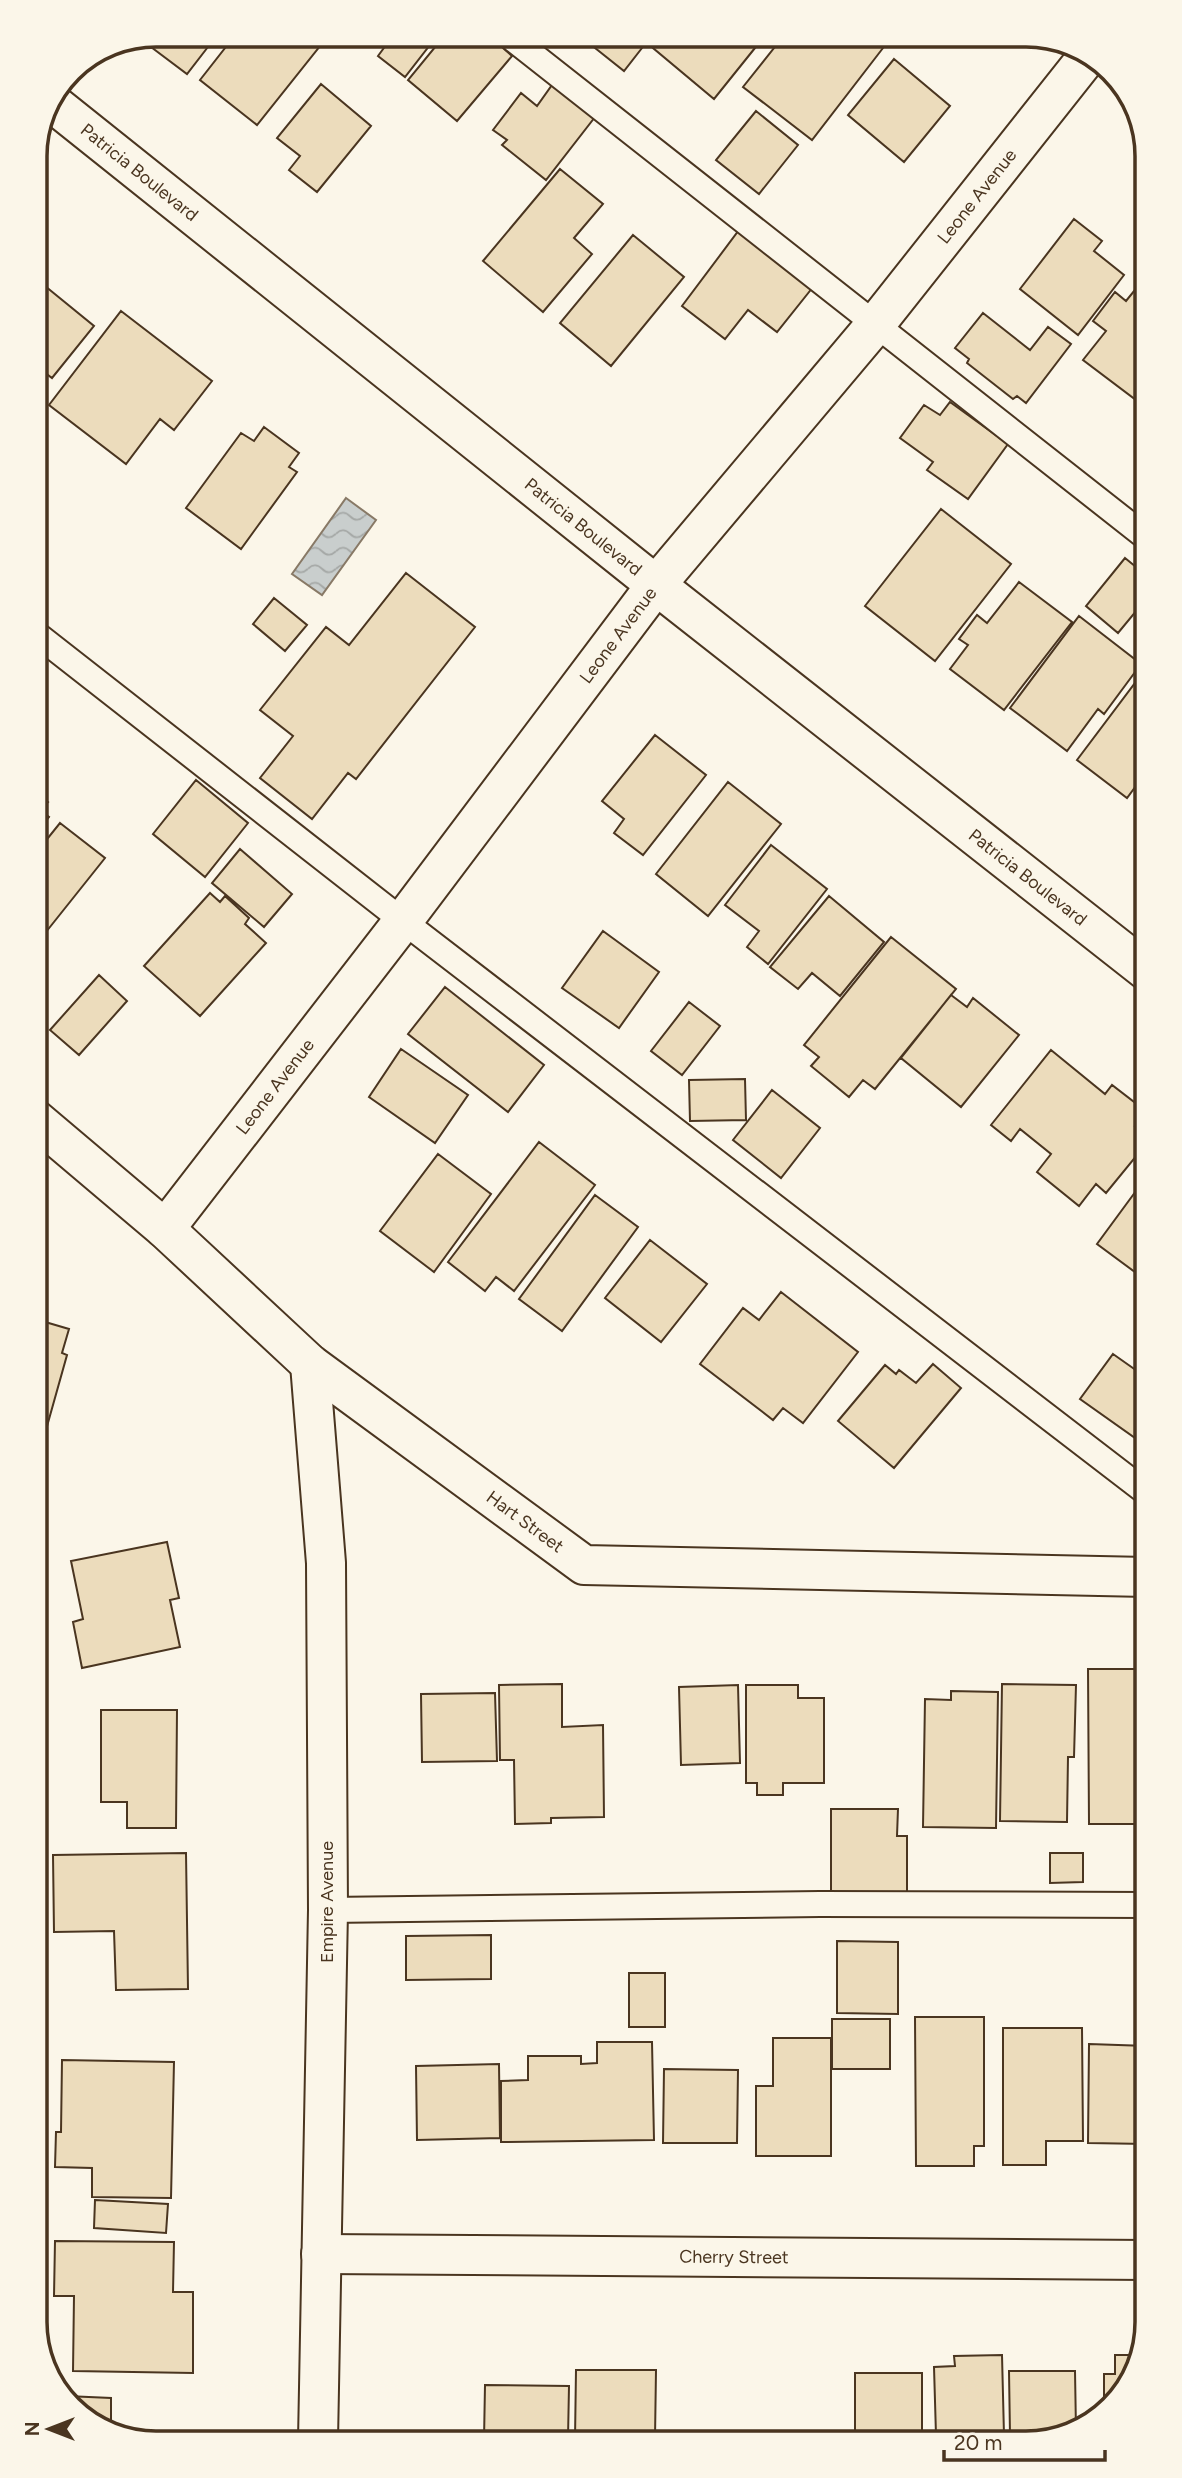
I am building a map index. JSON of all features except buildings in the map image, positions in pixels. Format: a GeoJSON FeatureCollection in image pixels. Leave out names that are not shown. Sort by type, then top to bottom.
{"type":"FeatureCollection","features":[{"type":"Feature","properties":{"kind":"street","name":"Leone Avenue"},"geometry":{"type":"LineString","coordinates":[[165,1229],[403,921],[656,584],[875,325],[1082,63]]}},
{"type":"Feature","properties":{"kind":"street","name":"Patricia Boulevard"},"geometry":{"type":"LineString","coordinates":[[58,108],[1135,962]]}},
{"type":"Feature","properties":{"kind":"street","name":"Hart Street"},"geometry":{"type":"LineString","coordinates":[[47,1129],[165,1229],[310,1364],[584,1565],[1135,1577]]}},
{"type":"Feature","properties":{"kind":"street","name":"Empire Avenue"},"geometry":{"type":"LineString","coordinates":[[310,1364],[326,1563],[328,1910],[318,2431]]}},
{"type":"Feature","properties":{"kind":"street","name":"Cherry Street"},"geometry":{"type":"LineString","coordinates":[[321,2254],[1135,2260]]}},
{"type":"Feature","properties":{"kind":"lane"},"geometry":{"type":"LineString","coordinates":[[523,47],[1135,529]]}},
{"type":"Feature","properties":{"kind":"lane"},"geometry":{"type":"LineString","coordinates":[[47,642],[403,921],[1135,1484]]}},
{"type":"Feature","properties":{"kind":"lane"},"geometry":{"type":"LineString","coordinates":[[328,1910],[821,1904],[1135,1905]]}},
{"type":"Feature","properties":{"kind":"water"},"geometry":{"type":"Polygon","coordinates":[[[346,498],[376,520],[322,595],[292,574],[346,498]]]}}]}
